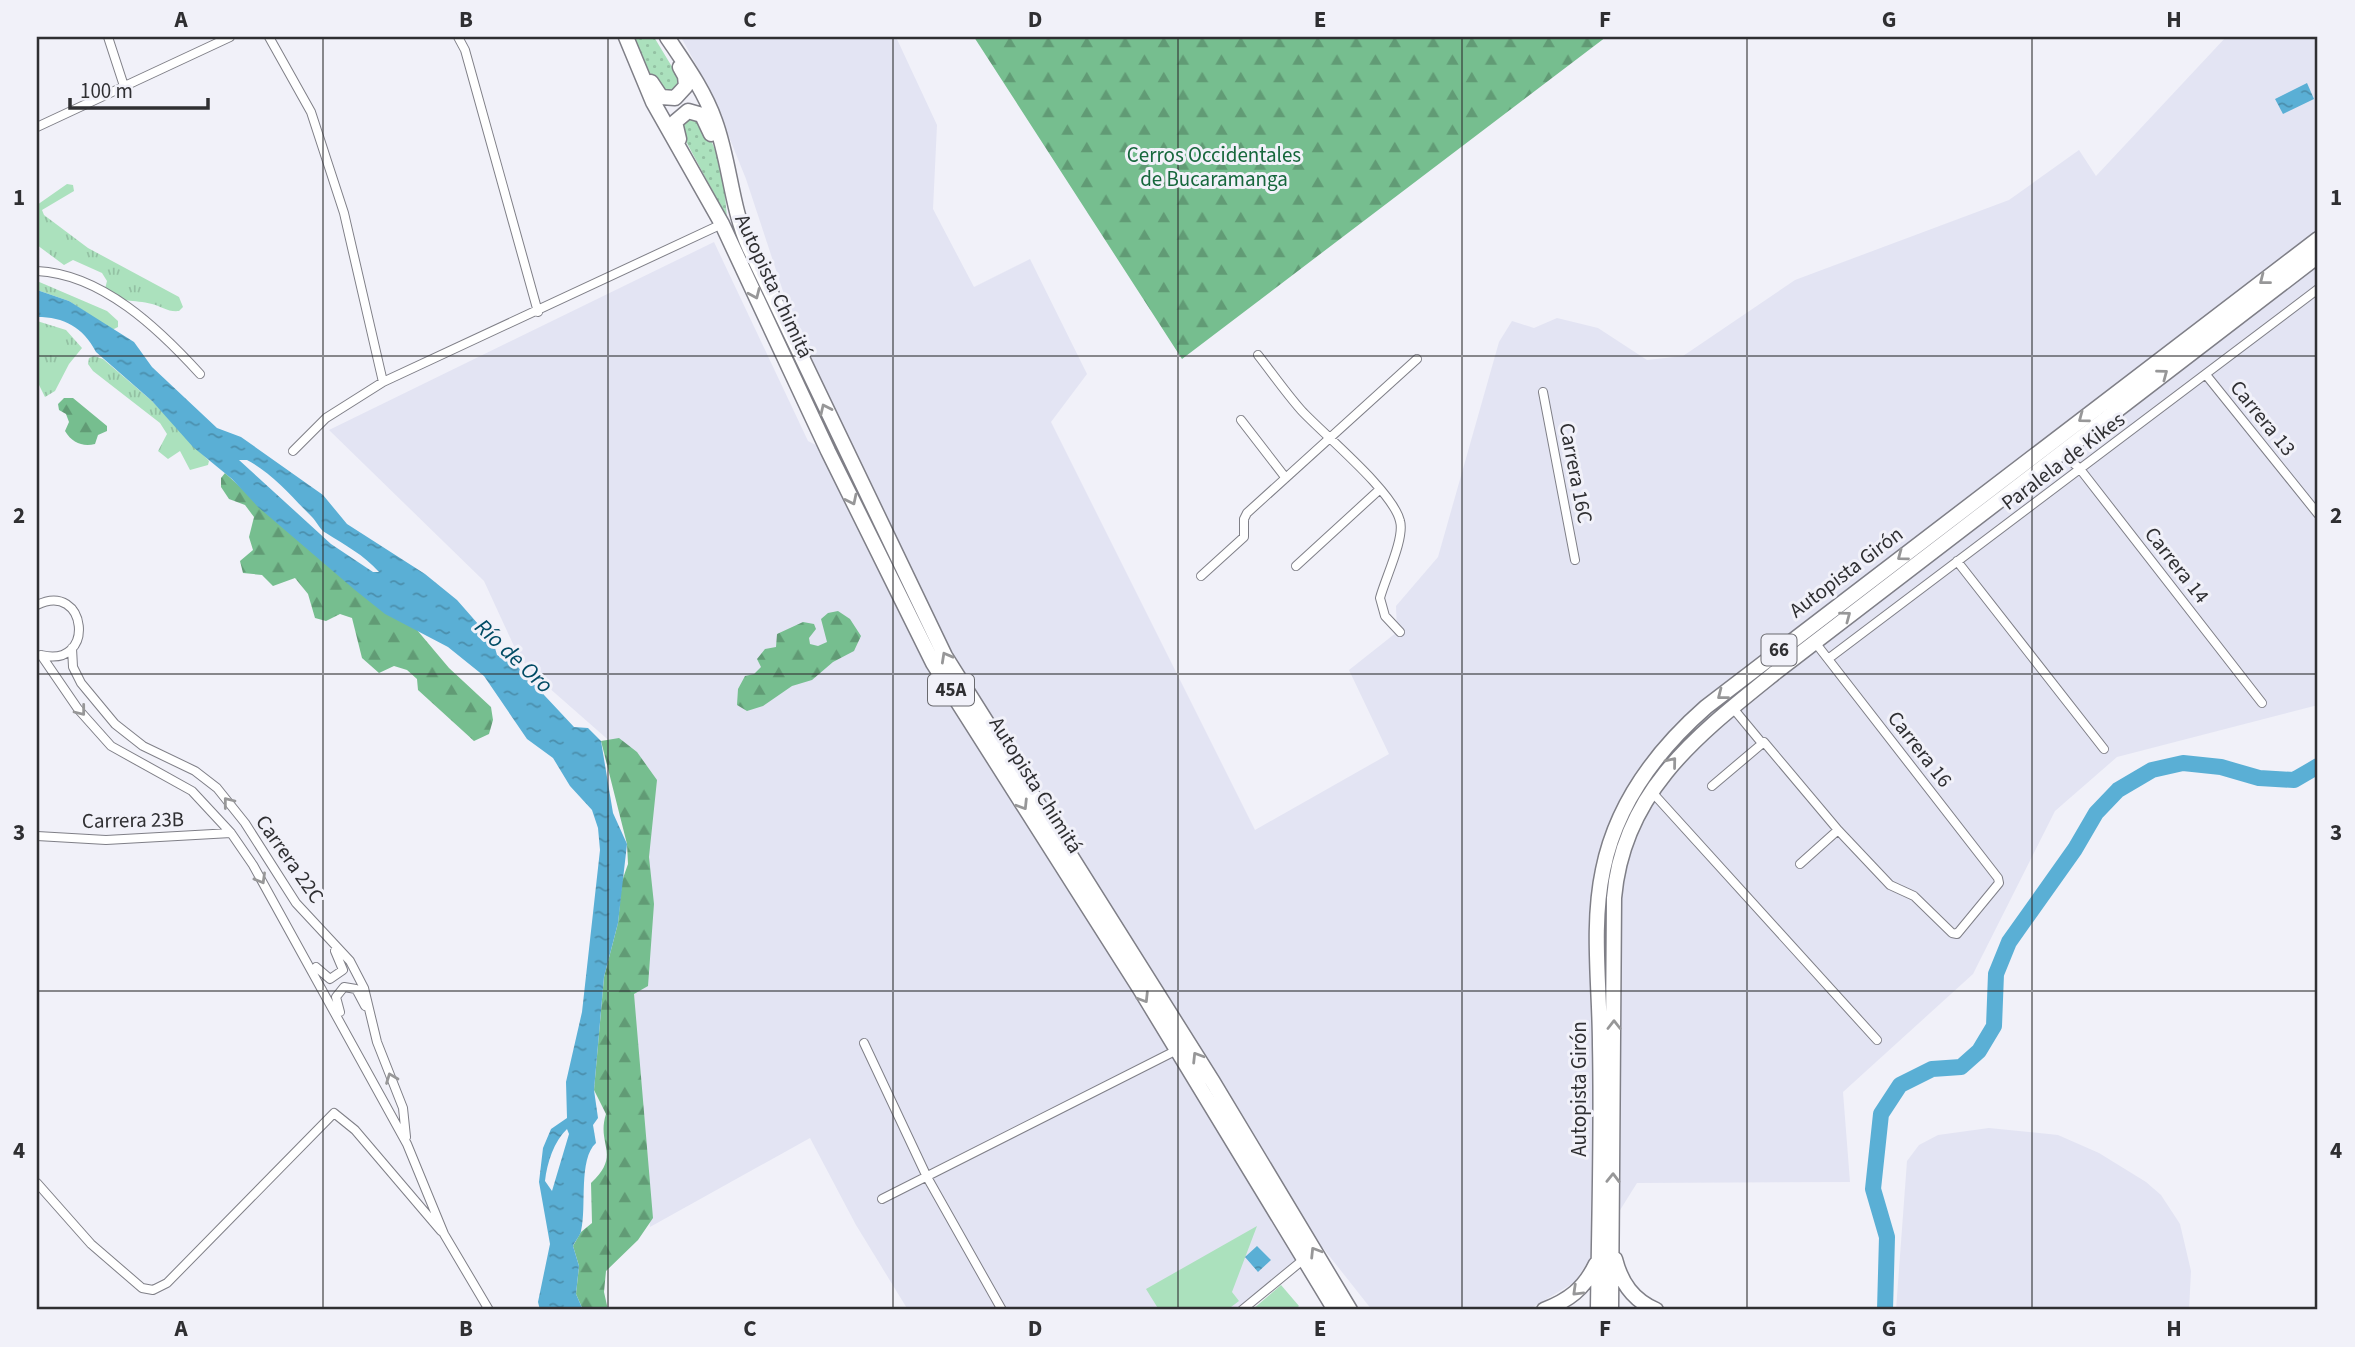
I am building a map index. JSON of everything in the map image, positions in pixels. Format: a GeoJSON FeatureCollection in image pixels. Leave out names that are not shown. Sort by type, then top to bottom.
{"type":"FeatureCollection","features":[{"type":"Feature","properties":{"kind":"highway"},"geometry":{"type":"LineString","coordinates":[[628,41],[638,54],[655,91],[661,97],[671,99],[682,92],[686,81],[661,37]]}},
{"type":"Feature","properties":{"kind":"highway","name":"Autopista Chimitá"},"geometry":{"type":"LineString","coordinates":[[667,37],[715,119],[739,225],[945,656],[1213,1082],[1350,1310]]}},
{"type":"Feature","properties":{"kind":"highway","name":"Autopista Chimitá"},"geometry":{"type":"LineString","coordinates":[[628,41],[664,124],[702,184],[722,224],[828,451],[933,663],[1177,1050],[1335,1310]]}},
{"type":"Feature","properties":{"kind":"highway"},"geometry":{"type":"LineString","coordinates":[[702,184],[676,134],[675,122],[682,113],[695,111],[702,116],[728,170]]}},
{"type":"Feature","properties":{"kind":"highway","name":"Autopista Girón"},"geometry":{"type":"LineString","coordinates":[[1598,1310],[1600,891],[1611,841],[1635,790],[1661,750],[1706,708],[1801,633],[2318,239]]}},
{"type":"Feature","properties":{"kind":"highway","name":"Autopista Girón"},"geometry":{"type":"LineString","coordinates":[[1611,1310],[1616,878],[1629,832],[1651,791],[1690,742],[1732,706],[2318,256]]}},
{"type":"Feature","properties":{"kind":"highway"},"geometry":{"type":"LineString","coordinates":[[1611,1246],[1623,1284],[1632,1295],[1656,1310]]}},
{"type":"Feature","properties":{"kind":"highway"},"geometry":{"type":"LineString","coordinates":[[1544,1310],[1561,1305],[1577,1293],[1590,1278],[1598,1260]]}},
{"type":"Feature","properties":{"kind":"street"},"geometry":{"type":"LineString","coordinates":[[108,37],[124,86]]}},
{"type":"Feature","properties":{"kind":"street"},"geometry":{"type":"LineString","coordinates":[[37,127],[230,37]]}},
{"type":"Feature","properties":{"kind":"street"},"geometry":{"type":"LineString","coordinates":[[269,37],[311,112],[344,213],[383,382]]}},
{"type":"Feature","properties":{"kind":"street"},"geometry":{"type":"LineString","coordinates":[[458,37],[465,50],[538,312]]}},
{"type":"Feature","properties":{"kind":"street"},"geometry":{"type":"LineString","coordinates":[[293,451],[326,418],[383,382],[722,224]]}},
{"type":"Feature","properties":{"kind":"street"},"geometry":{"type":"LineString","coordinates":[[37,271],[78,282],[125,305],[158,328],[200,374]]}},
{"type":"Feature","properties":{"kind":"street","name":"Paralela de Kikes"},"geometry":{"type":"LineString","coordinates":[[1828,659],[2207,376],[2318,289]]}},
{"type":"Feature","properties":{"kind":"street"},"geometry":{"type":"LineString","coordinates":[[1258,355],[1302,411],[1331,436],[1394,507],[1401,522],[1401,534],[1380,598],[1385,616],[1400,632]]}},
{"type":"Feature","properties":{"kind":"street"},"geometry":{"type":"LineString","coordinates":[[1201,576],[1244,537],[1244,519],[1247,513],[1417,359]]}},
{"type":"Feature","properties":{"kind":"street","name":"Carrera 13"},"geometry":{"type":"LineString","coordinates":[[2207,376],[2318,514]]}},
{"type":"Feature","properties":{"kind":"street","name":"Carrera 16C"},"geometry":{"type":"LineString","coordinates":[[1543,392],[1574,560]]}},
{"type":"Feature","properties":{"kind":"street"},"geometry":{"type":"LineString","coordinates":[[1241,420],[1285,477]]}},
{"type":"Feature","properties":{"kind":"street","name":"Carrera 14"},"geometry":{"type":"LineString","coordinates":[[2061,452],[2080,469],[2262,703]]}},
{"type":"Feature","properties":{"kind":"street"},"geometry":{"type":"LineString","coordinates":[[1296,566],[1379,490]]}},
{"type":"Feature","properties":{"kind":"street"},"geometry":{"type":"LineString","coordinates":[[1957,561],[2104,749]]}},
{"type":"Feature","properties":{"kind":"street"},"geometry":{"type":"LineString","coordinates":[[37,594],[62,602],[77,616],[79,636],[72,648],[61,656],[39,654]]}},
{"type":"Feature","properties":{"kind":"street"},"geometry":{"type":"LineString","coordinates":[[37,605],[49,600]]}},
{"type":"Feature","properties":{"kind":"street","name":"Carrera 16"},"geometry":{"type":"LineString","coordinates":[[1814,641],[1998,878],[1998,888],[1962,931],[1952,933],[1914,896],[1890,884],[1838,830]]}},
{"type":"Feature","properties":{"kind":"street","name":"Carrera 22C"},"geometry":{"type":"LineString","coordinates":[[72,648],[73,667],[81,683],[116,724],[143,746],[195,771],[217,788],[245,823],[296,903],[350,961],[364,988],[371,1018],[403,1108],[407,1144]]}},
{"type":"Feature","properties":{"kind":"street","name":"Carrera 22C"},"geometry":{"type":"LineString","coordinates":[[39,654],[78,709],[110,746],[192,791],[231,832],[253,865],[344,1026],[407,1144],[444,1234],[489,1310]]}},
{"type":"Feature","properties":{"kind":"street"},"geometry":{"type":"LineString","coordinates":[[1732,706],[1838,830],[1800,864]]}},
{"type":"Feature","properties":{"kind":"street"},"geometry":{"type":"LineString","coordinates":[[1712,786],[1761,742]]}},
{"type":"Feature","properties":{"kind":"street"},"geometry":{"type":"LineString","coordinates":[[1651,791],[1877,1040]]}},
{"type":"Feature","properties":{"kind":"street","name":"Carrera 23B"},"geometry":{"type":"LineString","coordinates":[[37,836],[106,840],[231,832]]}},
{"type":"Feature","properties":{"kind":"street"},"geometry":{"type":"LineString","coordinates":[[303,951],[323,975],[330,979],[338,977],[343,970],[342,963],[324,934]]}},
{"type":"Feature","properties":{"kind":"street"},"geometry":{"type":"LineString","coordinates":[[344,1026],[336,997],[344,987],[356,989],[371,1018]]}},
{"type":"Feature","properties":{"kind":"street"},"geometry":{"type":"LineString","coordinates":[[864,1043],[927,1177],[1002,1310]]}},
{"type":"Feature","properties":{"kind":"street"},"geometry":{"type":"LineString","coordinates":[[883,1199],[1177,1050]]}},
{"type":"Feature","properties":{"kind":"street"},"geometry":{"type":"LineString","coordinates":[[37,1183],[91,1244],[142,1288],[153,1290],[167,1283],[334,1113],[355,1130],[444,1234]]}},
{"type":"Feature","properties":{"kind":"street"},"geometry":{"type":"LineString","coordinates":[[1242,1310],[1304,1259]]}},
{"type":"Feature","properties":{"kind":"shaded area"},"geometry":{"type":"Polygon","coordinates":[[[681,37],[896,37],[937,125],[933,209],[974,287],[1030,259],[1087,374],[1051,422],[1255,830],[1389,754],[1349,670],[1397,632],[1396,606],[1438,557],[1499,342],[1512,321],[1534,328],[1557,318],[1598,328],[1647,360],[1683,356],[1795,280],[2009,200],[2079,150],[2096,176],[2226,37],[2318,37],[2318,705],[2117,757],[2055,811],[1973,974],[1843,1092],[1850,1182],[1637,1183],[1575,1282],[1528,1310],[1372,1310],[1323,1248],[1240,1310],[908,1310],[856,1225],[810,1138],[650,1227],[632,990],[655,781],[539,679],[519,657],[484,581],[329,430],[714,242],[808,441],[828,451],[834,446],[746,179],[711,92],[681,37]]]}},
{"type":"Feature","properties":{"kind":"shaded area"},"geometry":{"type":"Polygon","coordinates":[[[1989,1128],[2058,1135],[2099,1153],[2146,1182],[2161,1195],[2180,1224],[2191,1271],[2189,1310],[1896,1310],[1907,1161],[1919,1145],[1938,1135],[1989,1128]]]}},
{"type":"Feature","properties":{"kind":"green space"},"geometry":{"type":"Polygon","coordinates":[[[633,37],[654,37],[680,80],[680,86],[672,92],[658,84],[633,37]]]}},
{"type":"Feature","properties":{"kind":"green space","name":"Cerros Occidentales de Bucaramanga"},"geometry":{"type":"Polygon","coordinates":[[[974,37],[1606,37],[1182,359],[974,37]]]}},
{"type":"Feature","properties":{"kind":"green space"},"geometry":{"type":"Polygon","coordinates":[[[692,118],[701,126],[715,149],[725,192],[727,218],[681,132],[683,121],[692,118]]]}},
{"type":"Feature","properties":{"kind":"green space"},"geometry":{"type":"Polygon","coordinates":[[[67,184],[73,185],[74,191],[42,210],[44,215],[88,248],[179,297],[183,307],[179,311],[116,297],[105,289],[107,281],[102,273],[73,260],[64,265],[37,245],[37,205],[67,184]]]}},
{"type":"Feature","properties":{"kind":"green space"},"geometry":{"type":"Polygon","coordinates":[[[37,281],[107,311],[118,321],[118,327],[112,330],[69,301],[37,290],[37,281]]]}},
{"type":"Feature","properties":{"kind":"green space"},"geometry":{"type":"Polygon","coordinates":[[[37,321],[66,330],[82,348],[69,364],[55,391],[45,397],[37,381],[37,321]]]}},
{"type":"Feature","properties":{"kind":"green space"},"geometry":{"type":"Polygon","coordinates":[[[94,356],[103,359],[152,401],[209,461],[208,465],[190,470],[180,451],[168,459],[158,451],[167,434],[160,423],[93,371],[88,364],[89,358],[94,356]]]}},
{"type":"Feature","properties":{"kind":"green space"},"geometry":{"type":"Polygon","coordinates":[[[64,398],[73,398],[107,426],[107,431],[98,435],[95,444],[78,443],[65,431],[69,422],[66,414],[59,410],[58,404],[64,398]]]}},
{"type":"Feature","properties":{"kind":"green space"},"geometry":{"type":"Polygon","coordinates":[[[225,473],[289,532],[417,630],[449,668],[491,707],[493,720],[489,734],[474,741],[418,690],[417,679],[407,670],[394,666],[379,673],[362,658],[352,618],[340,614],[326,621],[315,618],[308,594],[295,578],[273,586],[262,575],[243,573],[240,561],[253,550],[249,537],[254,517],[245,505],[229,499],[221,487],[221,478],[225,473]]]}},
{"type":"Feature","properties":{"kind":"green space"},"geometry":{"type":"Polygon","coordinates":[[[838,611],[850,619],[861,636],[854,651],[833,662],[812,680],[792,686],[763,706],[747,711],[737,705],[738,689],[745,676],[754,674],[761,667],[757,659],[765,649],[776,647],[777,634],[803,622],[814,624],[816,629],[809,638],[810,644],[818,646],[827,642],[821,619],[828,613],[838,611]]]}},
{"type":"Feature","properties":{"kind":"green space"},"geometry":{"type":"Polygon","coordinates":[[[619,738],[637,752],[657,780],[649,857],[654,904],[648,986],[634,994],[653,1218],[638,1240],[606,1271],[604,1292],[608,1310],[583,1310],[576,1294],[579,1266],[573,1246],[581,1232],[592,1223],[591,1183],[600,1173],[607,1157],[604,1134],[606,1114],[594,1090],[604,977],[618,923],[622,881],[628,864],[627,844],[601,741],[619,738]]]}},
{"type":"Feature","properties":{"kind":"green space"},"geometry":{"type":"Polygon","coordinates":[[[1257,1226],[1232,1292],[1239,1301],[1227,1310],[1159,1310],[1146,1289],[1257,1226]]]}},
{"type":"Feature","properties":{"kind":"green space"},"geometry":{"type":"Polygon","coordinates":[[[1281,1285],[1299,1306],[1296,1309],[1300,1307],[1303,1310],[1252,1310],[1281,1285]]]}},
{"type":"Feature","properties":{"kind":"water"},"geometry":{"type":"Polygon","coordinates":[[[2307,83],[2314,99],[2283,114],[2275,99],[2307,83]]]}},
{"type":"Feature","properties":{"kind":"water"},"geometry":{"type":"Polygon","coordinates":[[[37,290],[69,301],[134,342],[152,367],[217,428],[241,437],[323,495],[347,524],[425,574],[457,600],[493,641],[497,655],[516,665],[574,727],[588,728],[601,741],[613,813],[627,844],[618,923],[604,977],[594,1090],[598,1118],[593,1125],[596,1143],[587,1160],[583,1221],[573,1246],[579,1266],[576,1294],[583,1310],[540,1310],[538,1302],[550,1244],[539,1182],[543,1148],[551,1129],[567,1118],[566,1082],[582,1012],[600,850],[598,828],[592,810],[570,786],[553,758],[527,739],[484,676],[448,647],[385,614],[355,590],[193,447],[152,401],[96,352],[79,330],[64,321],[37,317],[37,290]],[[239,460],[331,544],[373,572],[379,572],[361,555],[324,532],[265,471],[247,460],[239,460]],[[567,1129],[555,1146],[547,1167],[545,1181],[552,1191],[569,1134],[567,1129]]]}},
{"type":"Feature","properties":{"kind":"water"},"geometry":{"type":"Polygon","coordinates":[[[1257,1246],[1271,1260],[1258,1272],[1245,1257],[1257,1246]]]}},
{"type":"Feature","properties":{"kind":"waterway"},"geometry":{"type":"LineString","coordinates":[[1885,1310],[1887,1237],[1873,1189],[1881,1114],[1900,1085],[1932,1069],[1961,1067],[1979,1051],[1994,1026],[1996,974],[2009,942],[2075,849],[2096,813],[2118,790],[2152,770],[2183,763],[2221,767],[2259,778],[2294,780],[2318,766]]}},
{"type":"Feature","properties":{"kind":"water label","name":"Río de Oro"},"geometry":{"type":"Point","coordinates":[514,656]}}]}
